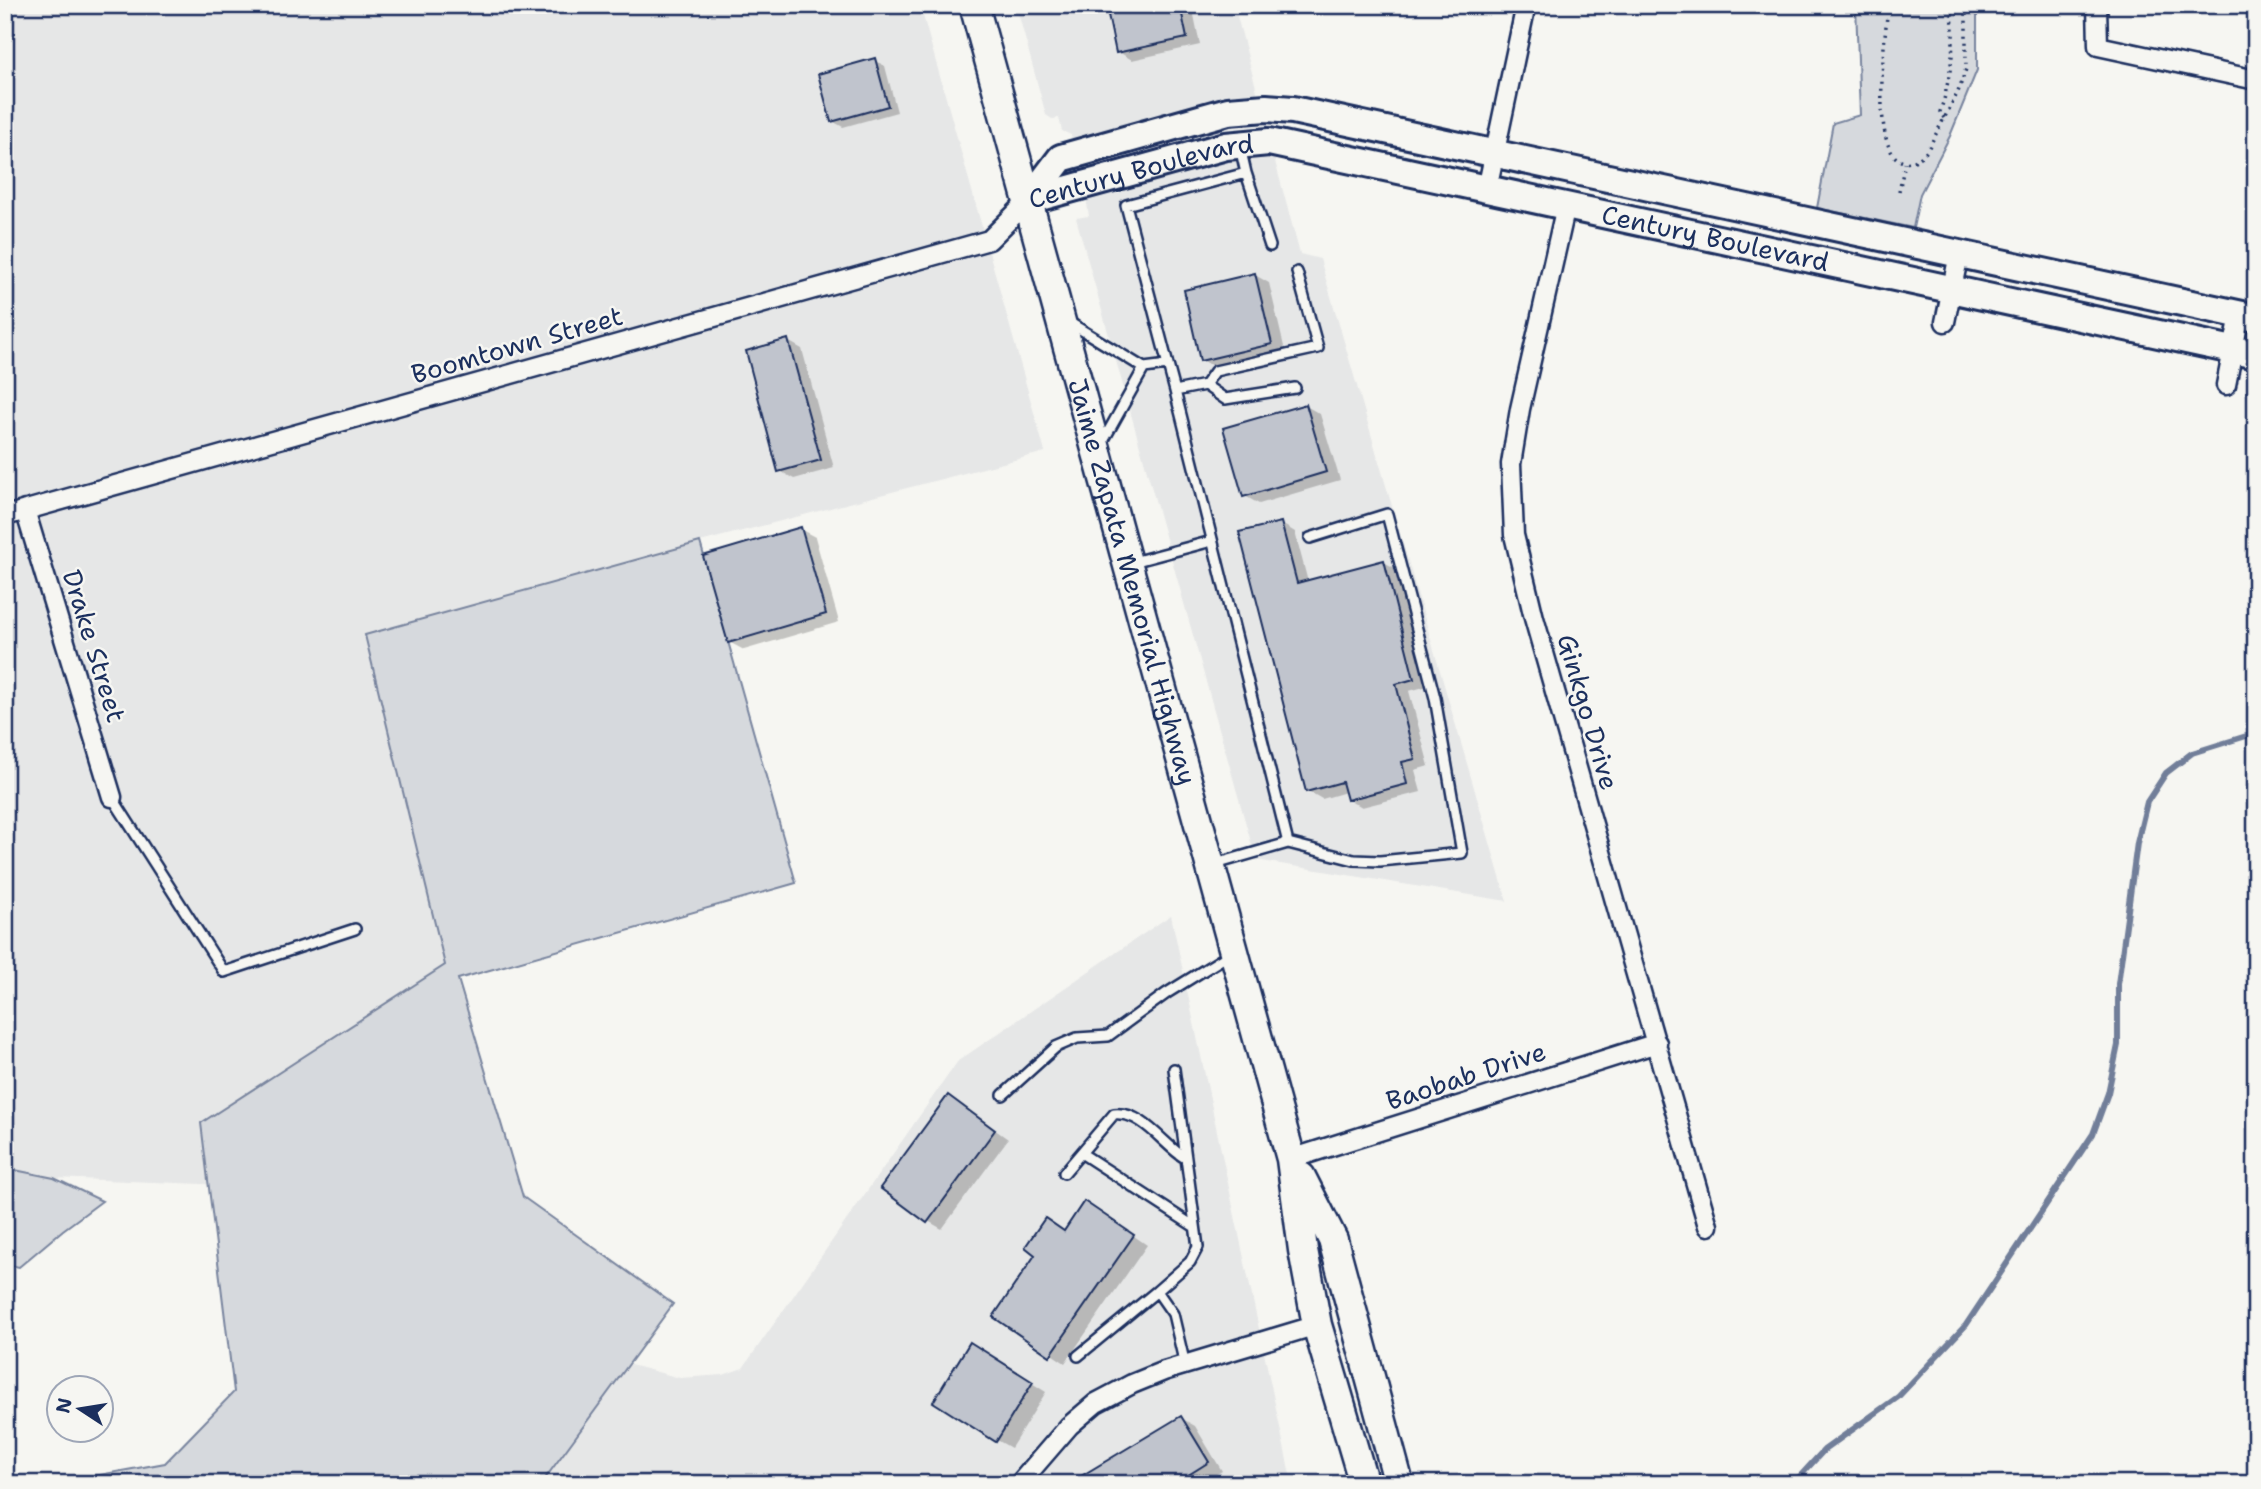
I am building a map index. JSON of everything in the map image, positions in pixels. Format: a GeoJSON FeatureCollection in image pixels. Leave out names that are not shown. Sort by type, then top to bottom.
{"type":"FeatureCollection","features":[{"type":"Feature","properties":{"kind":"main road","name":"Jaime Zapata Memorial Highway"},"geometry":{"type":"LineString","coordinates":[[974,5],[1292,1159],[1303,1250],[1317,1325],[1364,1484]]}},
{"type":"Feature","properties":{"kind":"main road","name":"Jaime Zapata Memorial Highway"},"geometry":{"type":"LineString","coordinates":[[1292,1159],[1334,1240],[1398,1479]]}},
{"type":"Feature","properties":{"kind":"main road"},"geometry":{"type":"LineString","coordinates":[[1317,1325],[1331,1330],[1347,1349],[1379,1449],[1398,1479]]}},
{"type":"Feature","properties":{"kind":"street"},"geometry":{"type":"LineString","coordinates":[[1487,189],[1526,5]]}},
{"type":"Feature","properties":{"kind":"street"},"geometry":{"type":"LineString","coordinates":[[2097,5],[2098,46],[2256,80]]}},
{"type":"Feature","properties":{"kind":"street","name":"Century Boulevard"},"geometry":{"type":"LineString","coordinates":[[1029,200],[1061,158],[1228,111],[1266,108],[1293,110],[2248,316]]}},
{"type":"Feature","properties":{"kind":"street","name":"Century Boulevard"},"geometry":{"type":"LineString","coordinates":[[1029,200],[1240,144],[1269,142],[2244,352]]}},
{"type":"Feature","properties":{"kind":"street","name":"Boomtown Street"},"geometry":{"type":"LineString","coordinates":[[5,516],[989,240],[1029,200]]}},
{"type":"Feature","properties":{"kind":"street","name":"Ginkgo Drive"},"geometry":{"type":"LineString","coordinates":[[1566,206],[1513,450],[1511,464],[1514,535],[1534,618],[1708,1226]]}},
{"type":"Feature","properties":{"kind":"street"},"geometry":{"type":"LineString","coordinates":[[1945,322],[1959,254]]}},
{"type":"Feature","properties":{"kind":"street"},"geometry":{"type":"LineString","coordinates":[[2226,385],[2244,352],[2248,316]]}},
{"type":"Feature","properties":{"kind":"street","name":"Drake Street"},"geometry":{"type":"LineString","coordinates":[[25,510],[112,797]]}},
{"type":"Feature","properties":{"kind":"street","name":"Baobab Drive"},"geometry":{"type":"LineString","coordinates":[[1292,1159],[1657,1043]]}},
{"type":"Feature","properties":{"kind":"street"},"geometry":{"type":"LineString","coordinates":[[1019,1484],[1069,1426],[1097,1403],[1132,1384],[1317,1325]]}},
{"type":"Feature","properties":{"kind":"lane"},"geometry":{"type":"LineString","coordinates":[[1240,144],[1246,173],[1270,246]]}},
{"type":"Feature","properties":{"kind":"lane"},"geometry":{"type":"LineString","coordinates":[[1246,173],[1126,205],[1288,843]]}},
{"type":"Feature","properties":{"kind":"lane"},"geometry":{"type":"LineString","coordinates":[[1175,391],[1205,385],[1215,371],[1318,348],[1297,272]]}},
{"type":"Feature","properties":{"kind":"lane"},"geometry":{"type":"LineString","coordinates":[[1061,317],[1144,368],[1168,365]]}},
{"type":"Feature","properties":{"kind":"lane"},"geometry":{"type":"LineString","coordinates":[[1098,452],[1144,368]]}},
{"type":"Feature","properties":{"kind":"lane"},"geometry":{"type":"LineString","coordinates":[[1205,385],[1225,399],[1295,388]]}},
{"type":"Feature","properties":{"kind":"lane"},"geometry":{"type":"LineString","coordinates":[[1211,866],[1288,843],[1354,860],[1380,861],[1462,853],[1435,698],[1387,514],[1310,538]]}},
{"type":"Feature","properties":{"kind":"lane"},"geometry":{"type":"LineString","coordinates":[[1128,563],[1212,541]]}},
{"type":"Feature","properties":{"kind":"lane"},"geometry":{"type":"LineString","coordinates":[[112,797],[224,972],[355,929]]}},
{"type":"Feature","properties":{"kind":"lane"},"geometry":{"type":"LineString","coordinates":[[1003,1095],[1056,1047],[1077,1038],[1108,1036],[1167,993],[1234,951]]}},
{"type":"Feature","properties":{"kind":"lane"},"geometry":{"type":"LineString","coordinates":[[1078,1356],[1190,1262],[1198,1247],[1174,1069]]}},
{"type":"Feature","properties":{"kind":"lane"},"geometry":{"type":"LineString","coordinates":[[1064,1173],[1114,1114],[1123,1113],[1134,1117],[1185,1158]]}},
{"type":"Feature","properties":{"kind":"lane"},"geometry":{"type":"LineString","coordinates":[[1081,1153],[1195,1227]]}},
{"type":"Feature","properties":{"kind":"lane"},"geometry":{"type":"LineString","coordinates":[[1157,1291],[1173,1314],[1185,1365]]}},
{"type":"Feature","properties":{"kind":"path"},"geometry":{"type":"LineString","coordinates":[[1888,5],[1882,107],[1889,148],[1897,159],[1905,162],[1921,158],[1958,92],[1966,69],[1966,5]]}},
{"type":"Feature","properties":{"kind":"path"},"geometry":{"type":"LineString","coordinates":[[1944,118],[1940,113],[1954,44],[1951,5]]}},
{"type":"Feature","properties":{"kind":"path"},"geometry":{"type":"LineString","coordinates":[[1899,191],[1905,162]]}},
{"type":"Feature","properties":{"kind":"shaded area"},"geometry":{"type":"Polygon","coordinates":[[[5,5],[920,5],[1045,452],[700,542],[365,635],[458,979],[523,1197],[54,1178],[5,1168],[5,5]]]}},
{"type":"Feature","properties":{"kind":"shaded area"},"geometry":{"type":"Polygon","coordinates":[[[1016,5],[1234,5],[1258,95],[1193,105],[1072,140],[1071,135],[1062,131],[1059,118],[1052,119],[1046,115],[1016,5]]]}},
{"type":"Feature","properties":{"kind":"shaded area"},"geometry":{"type":"Polygon","coordinates":[[[1856,5],[1977,5],[1977,70],[1950,136],[1920,194],[1913,228],[1817,208],[1833,123],[1860,115],[1856,5]]]}},
{"type":"Feature","properties":{"kind":"shaded area"},"geometry":{"type":"Polygon","coordinates":[[[1273,154],[1300,254],[1320,259],[1507,901],[1256,860],[1076,218],[1089,216],[1086,198],[1232,156],[1273,154]]]}},
{"type":"Feature","properties":{"kind":"shaded area"},"geometry":{"type":"Polygon","coordinates":[[[700,542],[796,883],[458,979],[523,1197],[673,1304],[541,1484],[68,1484],[78,1479],[165,1463],[234,1392],[201,1123],[445,965],[365,635],[700,542]]]}},
{"type":"Feature","properties":{"kind":"shaded area"},"geometry":{"type":"Polygon","coordinates":[[[1171,915],[1292,1484],[541,1484],[627,1364],[680,1378],[723,1375],[743,1368],[958,1061],[1171,915]]]}},
{"type":"Feature","properties":{"kind":"shaded area"},"geometry":{"type":"Polygon","coordinates":[[[5,1168],[54,1178],[102,1201],[19,1267],[5,1264],[5,1168]]]}},
{"type":"Feature","properties":{"kind":"building"},"geometry":{"type":"Polygon","coordinates":[[[1106,5],[1180,5],[1187,38],[1116,53],[1106,5]]]}},
{"type":"Feature","properties":{"kind":"building"},"geometry":{"type":"Polygon","coordinates":[[[875,58],[888,106],[831,122],[818,74],[875,58]]]}},
{"type":"Feature","properties":{"kind":"building"},"geometry":{"type":"Polygon","coordinates":[[[1255,273],[1272,344],[1200,361],[1184,290],[1255,273]]]}},
{"type":"Feature","properties":{"kind":"building"},"geometry":{"type":"Polygon","coordinates":[[[788,339],[821,460],[778,472],[746,351],[788,339]]]}},
{"type":"Feature","properties":{"kind":"building"},"geometry":{"type":"Polygon","coordinates":[[[1306,404],[1326,472],[1243,497],[1223,428],[1306,404]]]}},
{"type":"Feature","properties":{"kind":"building"},"geometry":{"type":"Polygon","coordinates":[[[1281,522],[1297,583],[1384,560],[1414,679],[1396,684],[1415,759],[1402,762],[1407,784],[1347,800],[1342,782],[1306,792],[1239,532],[1281,522]]]}},
{"type":"Feature","properties":{"kind":"building"},"geometry":{"type":"Polygon","coordinates":[[[801,527],[826,614],[728,643],[703,556],[801,527]]]}},
{"type":"Feature","properties":{"kind":"building"},"geometry":{"type":"Polygon","coordinates":[[[948,1095],[995,1130],[927,1223],[880,1188],[948,1095]]]}},
{"type":"Feature","properties":{"kind":"building"},"geometry":{"type":"Polygon","coordinates":[[[1084,1201],[1134,1235],[1050,1356],[993,1317],[1035,1255],[1025,1247],[1045,1218],[1064,1231],[1084,1201]]]}},
{"type":"Feature","properties":{"kind":"building"},"geometry":{"type":"Polygon","coordinates":[[[970,1342],[1033,1382],[996,1442],[933,1402],[970,1342]]]}},
{"type":"Feature","properties":{"kind":"building"},"geometry":{"type":"Polygon","coordinates":[[[1181,1416],[1209,1462],[1174,1484],[1068,1484],[1181,1416]]]}},
{"type":"Feature","properties":{"kind":"waterway"},"geometry":{"type":"LineString","coordinates":[[1793,1484],[1824,1450],[1898,1397],[1966,1325],[2093,1134],[2108,1093],[2118,1045],[2118,984],[2137,843],[2147,802],[2166,773],[2192,753],[2256,733]]}}]}
